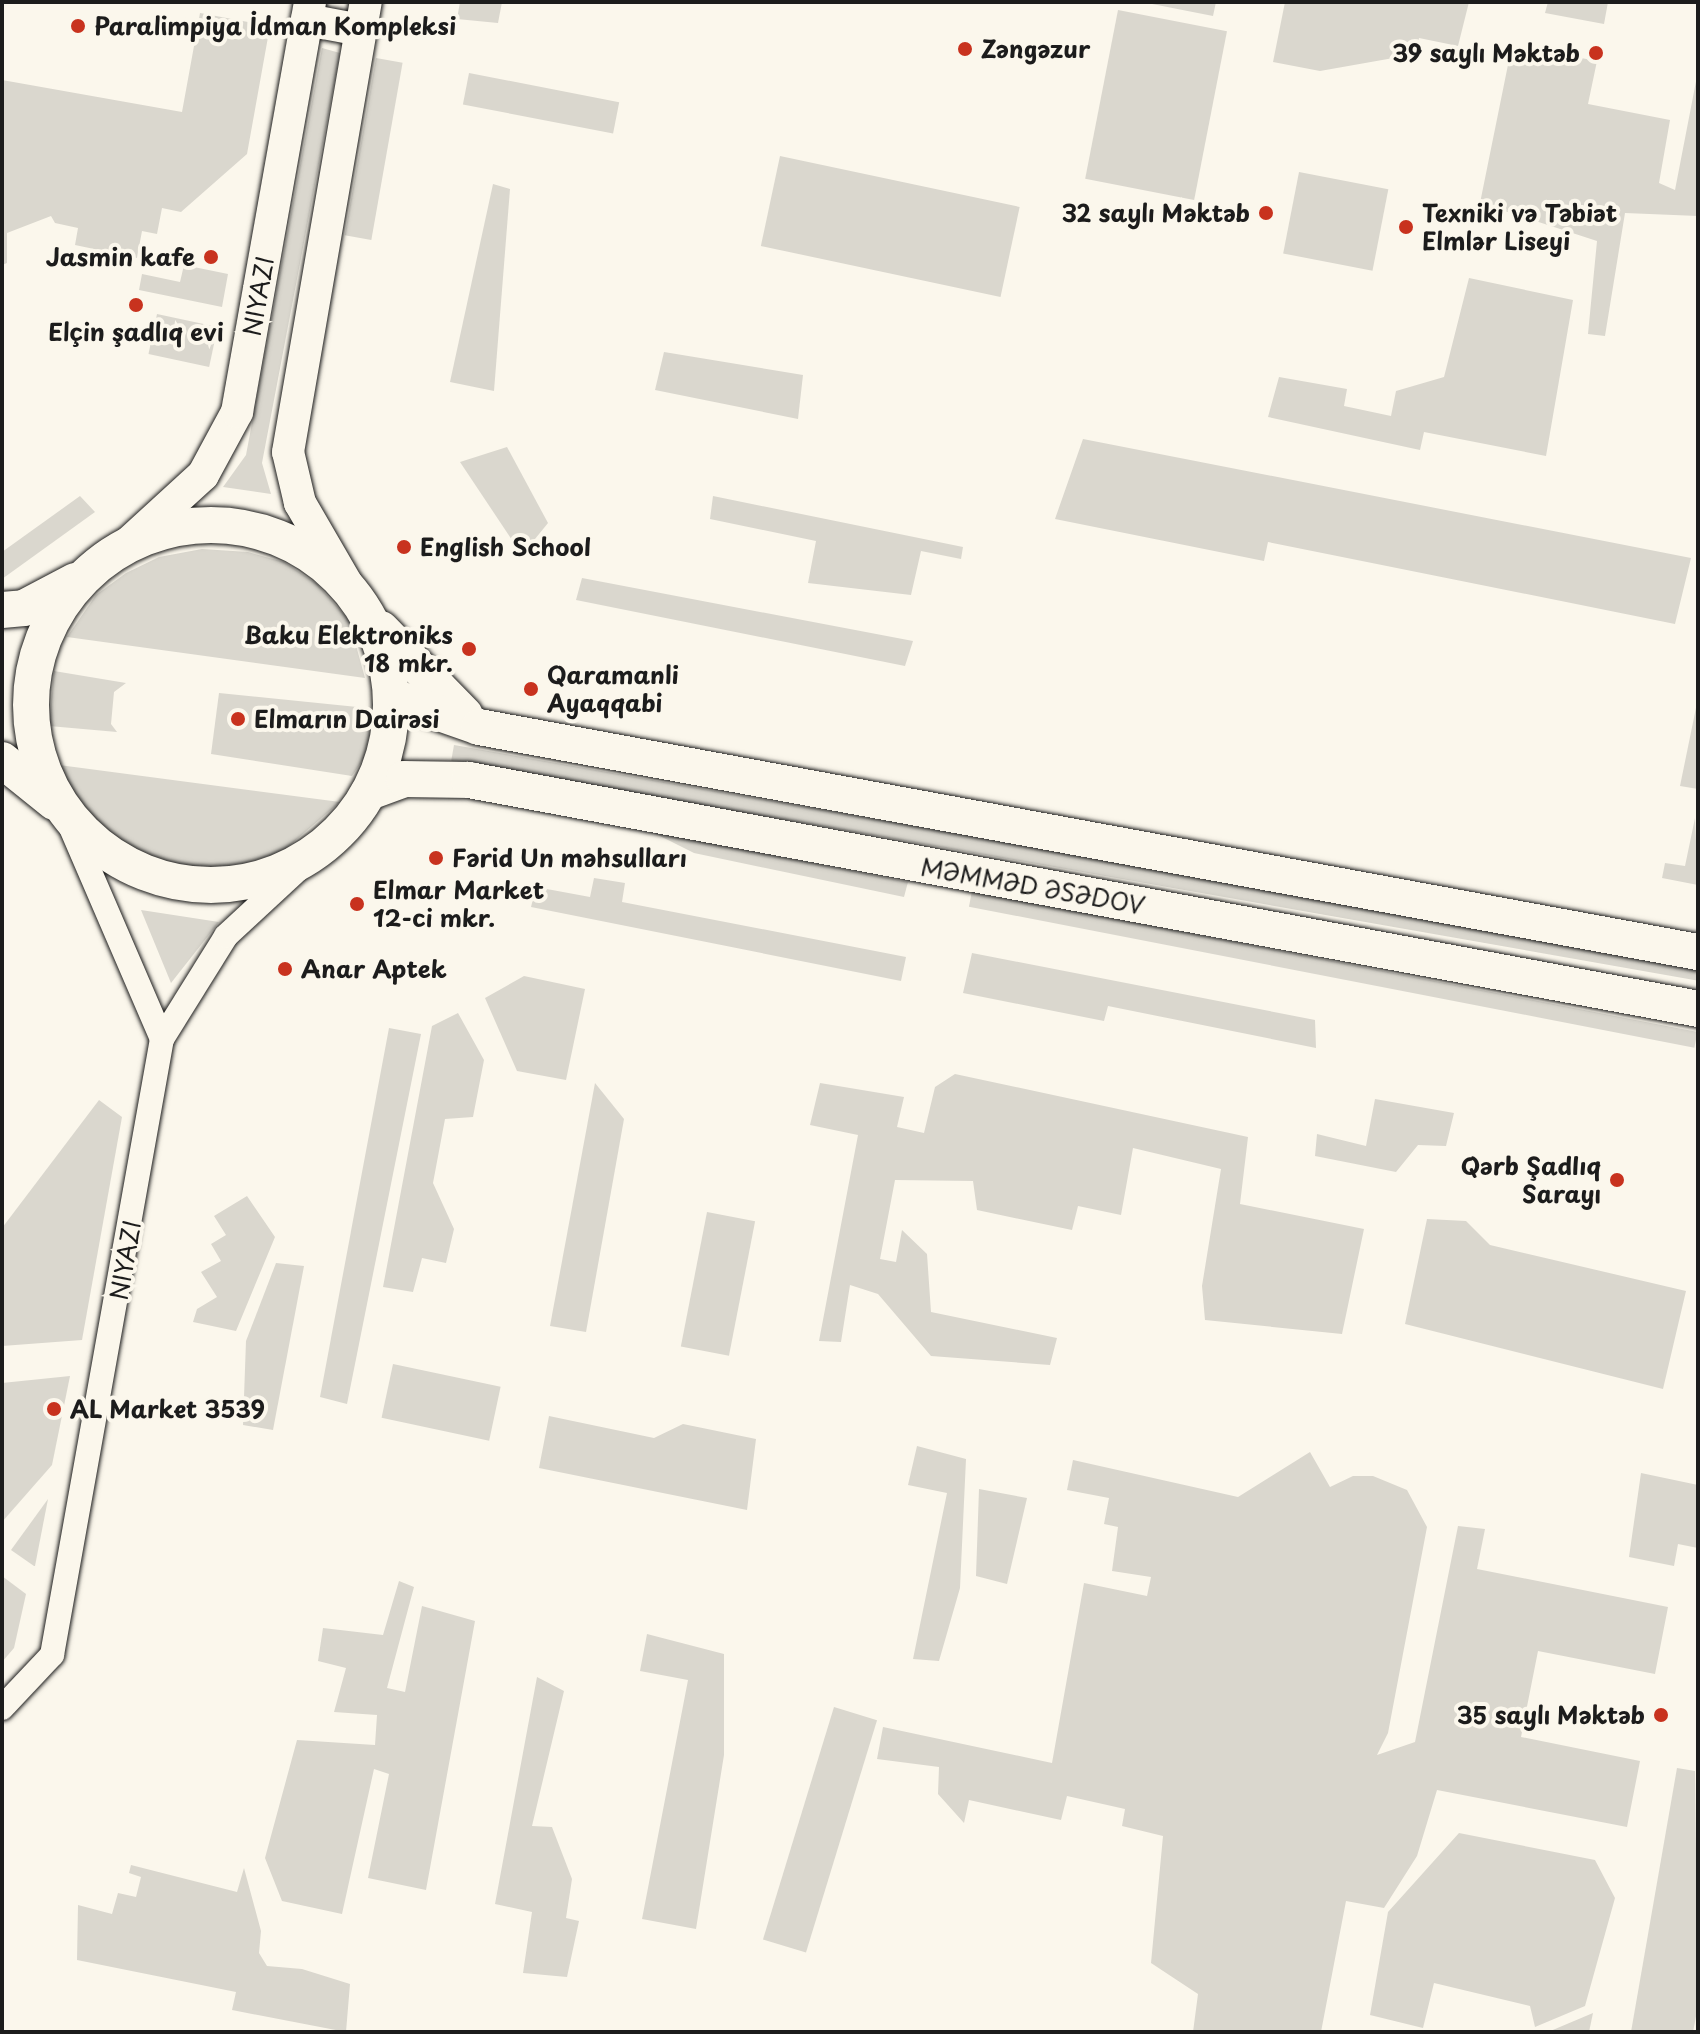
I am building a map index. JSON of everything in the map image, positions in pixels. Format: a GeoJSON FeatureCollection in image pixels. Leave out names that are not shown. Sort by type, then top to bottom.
{"type":"FeatureCollection","features":[{"type":"Feature","properties":{"kind":"main road"},"geometry":{"type":"LineString","coordinates":[[2,734],[91,840],[125,864],[164,879],[206,885],[247,882],[287,869],[322,847],[369,792],[390,729],[391,696],[385,659],[351,591],[300,503],[288,452],[364,16],[308,11]]}},
{"type":"Feature","properties":{"kind":"main road","name":"NIYAZI"},"geometry":{"type":"LineString","coordinates":[[123,548],[203,475],[237,412],[308,11]]}},
{"type":"Feature","properties":{"kind":"main road"},"geometry":{"type":"LineString","coordinates":[[2,610],[24,608],[93,569],[123,548],[190,527],[245,528],[309,555],[351,591],[410,665],[479,727]]}},
{"type":"Feature","properties":{"kind":"main road"},"geometry":{"type":"LineString","coordinates":[[18,754],[39,648],[64,601],[93,569]]}},
{"type":"Feature","properties":{"kind":"main road"},"geometry":{"type":"LineString","coordinates":[[391,696],[479,727],[1698,952]]}},
{"type":"Feature","properties":{"kind":"main road","name":"MƏMMƏD ƏSƏDOV"},"geometry":{"type":"LineString","coordinates":[[369,792],[427,777],[469,780],[1698,1009]]}},
{"type":"Feature","properties":{"kind":"street"},"geometry":{"type":"LineString","coordinates":[[63,809],[162,1039]]}},
{"type":"Feature","properties":{"kind":"street"},"geometry":{"type":"LineString","coordinates":[[162,1039],[226,936],[322,847]]}},
{"type":"Feature","properties":{"kind":"street","name":"NIYAZI"},"geometry":{"type":"LineString","coordinates":[[2,1708],[52,1655],[162,1039]]}},
{"type":"Feature","properties":{"kind":"shaded area"},"geometry":{"type":"Polygon","coordinates":[[[460,2],[502,2],[498,23],[457,19],[460,2]]]}},
{"type":"Feature","properties":{"kind":"shaded area"},"geometry":{"type":"Polygon","coordinates":[[[1142,2],[1216,2],[1213,16],[1142,2]]]}},
{"type":"Feature","properties":{"kind":"shaded area"},"geometry":{"type":"Polygon","coordinates":[[[1285,2],[1469,2],[1458,46],[1419,38],[1416,54],[1320,71],[1273,62],[1285,2]]]}},
{"type":"Feature","properties":{"kind":"shaded area"},"geometry":{"type":"Polygon","coordinates":[[[1548,2],[1608,2],[1604,24],[1545,13],[1548,2]]]}},
{"type":"Feature","properties":{"kind":"shaded area"},"geometry":{"type":"Polygon","coordinates":[[[1118,10],[1227,31],[1194,200],[1085,179],[1118,10]]]}},
{"type":"Feature","properties":{"kind":"shaded area"},"geometry":{"type":"Polygon","coordinates":[[[200,13],[270,26],[247,154],[181,212],[162,208],[157,234],[142,231],[137,258],[75,245],[78,228],[55,223],[51,216],[7,233],[7,263],[2,265],[2,80],[182,112],[200,13]]]}},
{"type":"Feature","properties":{"kind":"shaded area"},"geometry":{"type":"Polygon","coordinates":[[[1512,45],[1597,61],[1588,104],[1670,120],[1659,183],[1675,190],[1698,71],[1698,216],[1625,213],[1605,336],[1588,334],[1597,241],[1480,203],[1512,45]]]}},
{"type":"Feature","properties":{"kind":"shaded area"},"geometry":{"type":"Polygon","coordinates":[[[322,48],[340,53],[262,463],[271,494],[223,487],[246,455],[322,48]]]}},
{"type":"Feature","properties":{"kind":"shaded area"},"geometry":{"type":"Polygon","coordinates":[[[376,58],[403,63],[371,240],[345,235],[376,58]]]}},
{"type":"Feature","properties":{"kind":"shaded area"},"geometry":{"type":"Polygon","coordinates":[[[469,73],[619,102],[613,134],[463,104],[469,73]]]}},
{"type":"Feature","properties":{"kind":"shaded area"},"geometry":{"type":"Polygon","coordinates":[[[780,156],[1020,207],[1001,297],[761,246],[780,156]]]}},
{"type":"Feature","properties":{"kind":"shaded area"},"geometry":{"type":"Polygon","coordinates":[[[1299,172],[1388,189],[1372,271],[1283,253],[1299,172]]]}},
{"type":"Feature","properties":{"kind":"shaded area"},"geometry":{"type":"Polygon","coordinates":[[[493,184],[510,189],[494,391],[450,382],[493,184]]]}},
{"type":"Feature","properties":{"kind":"shaded area"},"geometry":{"type":"Polygon","coordinates":[[[184,265],[228,274],[222,307],[139,290],[142,274],[180,282],[184,265]]]}},
{"type":"Feature","properties":{"kind":"shaded area"},"geometry":{"type":"Polygon","coordinates":[[[1469,278],[1573,300],[1546,456],[1424,432],[1420,450],[1268,417],[1279,377],[1347,389],[1344,406],[1391,416],[1396,391],[1444,377],[1469,278]]]}},
{"type":"Feature","properties":{"kind":"shaded area"},"geometry":{"type":"Polygon","coordinates":[[[157,314],[218,327],[209,367],[148,354],[157,314]]]}},
{"type":"Feature","properties":{"kind":"shaded area"},"geometry":{"type":"Polygon","coordinates":[[[664,352],[803,375],[798,419],[655,390],[664,352]]]}},
{"type":"Feature","properties":{"kind":"shaded area"},"geometry":{"type":"Polygon","coordinates":[[[1083,439],[1691,558],[1675,624],[1268,542],[1264,561],[1055,519],[1083,439]]]}},
{"type":"Feature","properties":{"kind":"shaded area"},"geometry":{"type":"Polygon","coordinates":[[[507,447],[548,523],[522,555],[460,462],[507,447]]]}},
{"type":"Feature","properties":{"kind":"shaded area"},"geometry":{"type":"Polygon","coordinates":[[[80,496],[95,512],[2,579],[2,552],[80,496]]]}},
{"type":"Feature","properties":{"kind":"shaded area"},"geometry":{"type":"Polygon","coordinates":[[[713,496],[963,547],[961,559],[921,551],[911,595],[808,583],[816,541],[710,519],[713,496]]]}},
{"type":"Feature","properties":{"kind":"shaded area"},"geometry":{"type":"Polygon","coordinates":[[[202,549],[248,552],[284,562],[317,584],[349,620],[365,678],[67,637],[96,595],[126,573],[159,557],[202,549]]]}},
{"type":"Feature","properties":{"kind":"shaded area"},"geometry":{"type":"Polygon","coordinates":[[[582,578],[913,641],[905,666],[576,600],[582,578]]]}},
{"type":"Feature","properties":{"kind":"shaded area"},"geometry":{"type":"Polygon","coordinates":[[[54,671],[126,683],[114,692],[111,724],[117,732],[49,726],[54,671]]]}},
{"type":"Feature","properties":{"kind":"shaded area"},"geometry":{"type":"Polygon","coordinates":[[[219,693],[367,708],[370,733],[364,758],[352,776],[211,754],[219,693]]]}},
{"type":"Feature","properties":{"kind":"shaded area"},"geometry":{"type":"Polygon","coordinates":[[[1698,698],[1698,789],[1680,786],[1698,698]]]}},
{"type":"Feature","properties":{"kind":"shaded area"},"geometry":{"type":"Polygon","coordinates":[[[454,745],[1698,964],[1697,980],[451,761],[454,745]]]}},
{"type":"Feature","properties":{"kind":"shaded area"},"geometry":{"type":"Polygon","coordinates":[[[59,765],[340,802],[283,851],[247,863],[208,868],[169,863],[130,848],[99,825],[73,798],[59,765]]]}},
{"type":"Feature","properties":{"kind":"shaded area"},"geometry":{"type":"Polygon","coordinates":[[[1695,818],[1698,885],[1662,878],[1665,863],[1685,866],[1695,818]]]}},
{"type":"Feature","properties":{"kind":"shaded area"},"geometry":{"type":"Polygon","coordinates":[[[650,831],[908,882],[904,897],[694,853],[650,831]]]}},
{"type":"Feature","properties":{"kind":"shaded area"},"geometry":{"type":"Polygon","coordinates":[[[594,878],[625,883],[622,902],[906,957],[901,981],[531,907],[536,887],[590,897],[594,878]]]}},
{"type":"Feature","properties":{"kind":"shaded area"},"geometry":{"type":"Polygon","coordinates":[[[972,891],[1697,1032],[1694,1048],[969,907],[972,891]]]}},
{"type":"Feature","properties":{"kind":"shaded area"},"geometry":{"type":"Polygon","coordinates":[[[141,910],[219,922],[171,983],[141,910]]]}},
{"type":"Feature","properties":{"kind":"shaded area"},"geometry":{"type":"Polygon","coordinates":[[[972,953],[1315,1020],[1316,1048],[1108,1006],[1104,1021],[963,993],[972,953]]]}},
{"type":"Feature","properties":{"kind":"shaded area"},"geometry":{"type":"Polygon","coordinates":[[[524,976],[585,989],[566,1080],[517,1071],[485,998],[524,976]]]}},
{"type":"Feature","properties":{"kind":"shaded area"},"geometry":{"type":"Polygon","coordinates":[[[458,1013],[484,1060],[473,1117],[445,1119],[433,1183],[454,1229],[446,1263],[422,1258],[413,1292],[383,1287],[432,1026],[458,1013]]]}},
{"type":"Feature","properties":{"kind":"shaded area"},"geometry":{"type":"Polygon","coordinates":[[[389,1028],[421,1034],[347,1404],[320,1397],[389,1028]]]}},
{"type":"Feature","properties":{"kind":"shaded area"},"geometry":{"type":"Polygon","coordinates":[[[955,1074],[1248,1137],[1240,1204],[1364,1229],[1342,1334],[1205,1320],[1202,1286],[1221,1169],[1133,1148],[1121,1215],[1078,1206],[1072,1230],[977,1210],[973,1181],[895,1180],[880,1259],[896,1262],[902,1230],[927,1254],[931,1312],[1057,1338],[1050,1365],[931,1356],[878,1294],[850,1285],[841,1342],[819,1341],[858,1135],[810,1125],[820,1083],[904,1097],[897,1127],[924,1133],[935,1087],[955,1074]]]}},
{"type":"Feature","properties":{"kind":"shaded area"},"geometry":{"type":"Polygon","coordinates":[[[595,1083],[624,1119],[586,1332],[550,1326],[595,1083]]]}},
{"type":"Feature","properties":{"kind":"shaded area"},"geometry":{"type":"Polygon","coordinates":[[[1375,1099],[1454,1113],[1446,1146],[1418,1145],[1396,1172],[1315,1156],[1317,1134],[1366,1146],[1375,1099]]]}},
{"type":"Feature","properties":{"kind":"shaded area"},"geometry":{"type":"Polygon","coordinates":[[[99,1100],[122,1117],[82,1340],[2,1346],[2,1228],[99,1100]]]}},
{"type":"Feature","properties":{"kind":"shaded area"},"geometry":{"type":"Polygon","coordinates":[[[247,1196],[275,1237],[236,1331],[193,1322],[197,1309],[217,1297],[201,1272],[221,1261],[211,1244],[226,1235],[214,1216],[247,1196]]]}},
{"type":"Feature","properties":{"kind":"shaded area"},"geometry":{"type":"Polygon","coordinates":[[[707,1212],[755,1221],[729,1356],[681,1346],[707,1212]]]}},
{"type":"Feature","properties":{"kind":"shaded area"},"geometry":{"type":"Polygon","coordinates":[[[1427,1219],[1466,1221],[1490,1245],[1686,1291],[1663,1389],[1405,1324],[1427,1219]]]}},
{"type":"Feature","properties":{"kind":"shaded area"},"geometry":{"type":"Polygon","coordinates":[[[276,1263],[304,1266],[273,1430],[243,1425],[246,1341],[276,1263]]]}},
{"type":"Feature","properties":{"kind":"shaded area"},"geometry":{"type":"Polygon","coordinates":[[[393,1364],[501,1387],[489,1441],[382,1418],[393,1364]]]}},
{"type":"Feature","properties":{"kind":"shaded area"},"geometry":{"type":"Polygon","coordinates":[[[70,1376],[52,1465],[2,1522],[2,1383],[70,1376]]]}},
{"type":"Feature","properties":{"kind":"shaded area"},"geometry":{"type":"Polygon","coordinates":[[[549,1416],[654,1438],[683,1424],[756,1439],[747,1510],[539,1468],[549,1416]]]}},
{"type":"Feature","properties":{"kind":"shaded area"},"geometry":{"type":"Polygon","coordinates":[[[917,1446],[966,1459],[960,1588],[939,1661],[913,1659],[947,1493],[908,1485],[917,1446]]]}},
{"type":"Feature","properties":{"kind":"shaded area"},"geometry":{"type":"Polygon","coordinates":[[[1310,1452],[1330,1487],[1353,1476],[1373,1476],[1407,1490],[1427,1527],[1388,1733],[1377,1755],[1415,1742],[1458,1526],[1485,1529],[1477,1569],[1668,1607],[1655,1674],[1538,1651],[1521,1737],[1640,1761],[1627,1827],[1437,1790],[1417,1856],[1384,1908],[1346,1901],[1321,2032],[1193,2032],[1198,1994],[1151,1963],[1163,1836],[1122,1826],[1125,1809],[1067,1796],[1061,1820],[969,1800],[964,1823],[938,1794],[939,1767],[877,1759],[883,1727],[1052,1763],[1084,1583],[1147,1596],[1151,1577],[1112,1571],[1118,1527],[1104,1524],[1109,1498],[1067,1490],[1073,1460],[1238,1497],[1310,1452]]]}},
{"type":"Feature","properties":{"kind":"shaded area"},"geometry":{"type":"Polygon","coordinates":[[[1641,1473],[1698,1485],[1698,1548],[1678,1544],[1674,1566],[1629,1557],[1641,1473]]]}},
{"type":"Feature","properties":{"kind":"shaded area"},"geometry":{"type":"Polygon","coordinates":[[[979,1489],[1027,1498],[1007,1584],[976,1576],[979,1489]]]}},
{"type":"Feature","properties":{"kind":"shaded area"},"geometry":{"type":"Polygon","coordinates":[[[48,1499],[35,1566],[34,1566],[11,1550],[48,1499]]]}},
{"type":"Feature","properties":{"kind":"shaded area"},"geometry":{"type":"Polygon","coordinates":[[[2,1576],[26,1594],[14,1648],[2,1662],[2,1576]]]}},
{"type":"Feature","properties":{"kind":"shaded area"},"geometry":{"type":"Polygon","coordinates":[[[399,1581],[414,1587],[387,1688],[405,1692],[422,1606],[475,1621],[426,1890],[368,1878],[389,1774],[374,1769],[342,1914],[282,1901],[265,1858],[297,1740],[375,1745],[377,1715],[334,1712],[346,1668],[318,1661],[323,1628],[383,1635],[399,1581]]]}},
{"type":"Feature","properties":{"kind":"shaded area"},"geometry":{"type":"Polygon","coordinates":[[[647,1634],[724,1654],[724,1755],[696,1929],[642,1919],[688,1680],[640,1671],[647,1634]]]}},
{"type":"Feature","properties":{"kind":"shaded area"},"geometry":{"type":"Polygon","coordinates":[[[537,1677],[564,1691],[532,1826],[552,1827],[572,1879],[566,1918],[579,1921],[567,1977],[523,1973],[532,1912],[495,1904],[537,1677]]]}},
{"type":"Feature","properties":{"kind":"shaded area"},"geometry":{"type":"Polygon","coordinates":[[[834,1707],[877,1720],[806,1953],[763,1939],[834,1707]]]}},
{"type":"Feature","properties":{"kind":"shaded area"},"geometry":{"type":"Polygon","coordinates":[[[1677,1768],[1695,1771],[1698,2006],[1693,2032],[1631,2032],[1677,1768]]]}},
{"type":"Feature","properties":{"kind":"shaded area"},"geometry":{"type":"Polygon","coordinates":[[[1459,1833],[1595,1860],[1615,1898],[1585,2006],[1535,2027],[1530,2006],[1434,1983],[1423,2028],[1370,2015],[1388,1912],[1459,1833]]]}},
{"type":"Feature","properties":{"kind":"shaded area"},"geometry":{"type":"Polygon","coordinates":[[[131,1865],[237,1892],[244,1868],[261,1931],[259,1953],[267,1966],[302,1969],[350,1984],[346,2032],[232,2010],[236,1992],[77,1960],[78,1905],[112,1914],[118,1893],[136,1897],[141,1877],[129,1873],[131,1865]]]}},
{"type":"Feature","properties":{"kind":"shaded area"},"geometry":{"type":"Polygon","coordinates":[[[1593,2013],[1589,2032],[1548,2032],[1593,2013]]]}},
{"type":"Feature","properties":{"kind":"place","name":"Paralimpiya İdman Kompleksi"},"geometry":{"type":"Point","coordinates":[78,26]}},
{"type":"Feature","properties":{"kind":"place","name":"Zəngəzur"},"geometry":{"type":"Point","coordinates":[965,49]}},
{"type":"Feature","properties":{"kind":"place","name":"39 saylı Məktəb"},"geometry":{"type":"Point","coordinates":[1596,53]}},
{"type":"Feature","properties":{"kind":"place","name":"32 saylı Məktəb"},"geometry":{"type":"Point","coordinates":[1266,213]}},
{"type":"Feature","properties":{"kind":"place","name":"Texniki və Təbiət Elmlər Liseyi"},"geometry":{"type":"Point","coordinates":[1406,227]}},
{"type":"Feature","properties":{"kind":"place","name":"Jasmin kafe"},"geometry":{"type":"Point","coordinates":[211,257]}},
{"type":"Feature","properties":{"kind":"place","name":"Elçin şadlıq evi"},"geometry":{"type":"Point","coordinates":[136,305]}},
{"type":"Feature","properties":{"kind":"place","name":"English School"},"geometry":{"type":"Point","coordinates":[404,547]}},
{"type":"Feature","properties":{"kind":"place","name":"Baku Elektroniks 18 mkr."},"geometry":{"type":"Point","coordinates":[469,649]}},
{"type":"Feature","properties":{"kind":"place","name":"Qaramanli Ayaqqabi"},"geometry":{"type":"Point","coordinates":[531,689]}},
{"type":"Feature","properties":{"kind":"place","name":"Elmarın Dairəsi"},"geometry":{"type":"Point","coordinates":[238,719]}},
{"type":"Feature","properties":{"kind":"place","name":"Fərid Un məhsulları"},"geometry":{"type":"Point","coordinates":[436,858]}},
{"type":"Feature","properties":{"kind":"place","name":"Elmar Market 12-ci mkr."},"geometry":{"type":"Point","coordinates":[357,904]}},
{"type":"Feature","properties":{"kind":"place","name":"Anar Aptek"},"geometry":{"type":"Point","coordinates":[285,969]}},
{"type":"Feature","properties":{"kind":"place","name":"Qәrb Şadlıq Sarayı"},"geometry":{"type":"Point","coordinates":[1617,1180]}},
{"type":"Feature","properties":{"kind":"place","name":"AL Market 3539"},"geometry":{"type":"Point","coordinates":[54,1409]}},
{"type":"Feature","properties":{"kind":"place","name":"35 saylı Məktəb"},"geometry":{"type":"Point","coordinates":[1661,1715]}}]}
